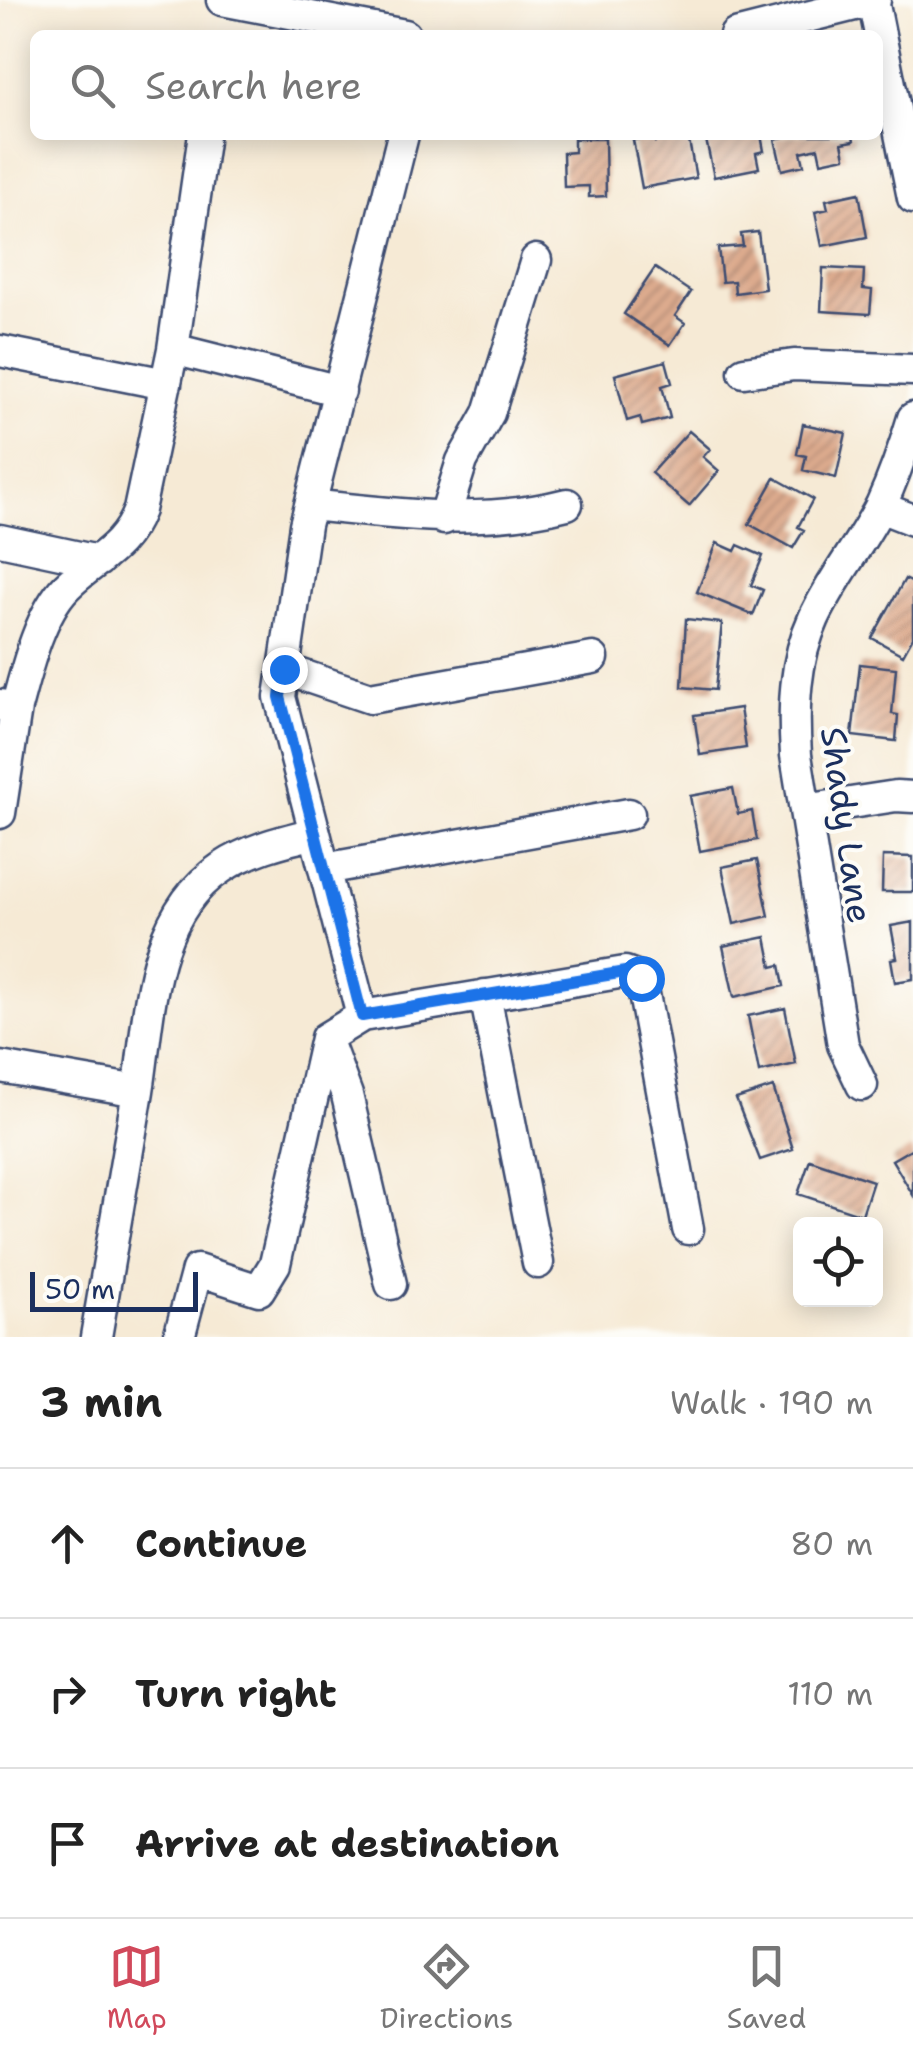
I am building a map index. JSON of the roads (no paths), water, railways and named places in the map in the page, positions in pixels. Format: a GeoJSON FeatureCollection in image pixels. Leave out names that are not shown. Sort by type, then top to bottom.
{"type":"FeatureCollection","features":[{"type":"Feature","properties":{"kind":"street"},"geometry":{"type":"LineString","coordinates":[[222,0],[380,30]]}},
{"type":"Feature","properties":{"kind":"street"},"geometry":{"type":"LineString","coordinates":[[756,30],[873,0],[879,30]]}},
{"type":"Feature","properties":{"kind":"street"},"geometry":{"type":"LineString","coordinates":[[883,50],[913,198]]}},
{"type":"Feature","properties":{"kind":"street"},"geometry":{"type":"LineString","coordinates":[[0,813],[8,706],[34,644],[64,589],[130,533],[139,510],[173,348],[203,140]]}},
{"type":"Feature","properties":{"kind":"street"},"geometry":{"type":"LineString","coordinates":[[362,1016],[280,697],[310,506],[402,140]]}},
{"type":"Feature","properties":{"kind":"street"},"geometry":{"type":"LineString","coordinates":[[444,518],[462,461],[488,413],[536,260]]}},
{"type":"Feature","properties":{"kind":"street"},"geometry":{"type":"LineString","coordinates":[[173,348],[340,391]]}},
{"type":"Feature","properties":{"kind":"street"},"geometry":{"type":"LineString","coordinates":[[0,351],[166,384]]}},
{"type":"Feature","properties":{"kind":"street"},"geometry":{"type":"LineString","coordinates":[[744,372],[794,365],[913,370]]}},
{"type":"Feature","properties":{"kind":"street","name":"Shady Lane"},"geometry":{"type":"LineString","coordinates":[[862,1084],[843,1045],[793,712],[799,664],[813,619],[880,507],[913,418]]}},
{"type":"Feature","properties":{"kind":"street"},"geometry":{"type":"LineString","coordinates":[[310,506],[444,518],[526,515],[568,504]]}},
{"type":"Feature","properties":{"kind":"street"},"geometry":{"type":"LineString","coordinates":[[880,507],[913,520]]}},
{"type":"Feature","properties":{"kind":"street"},"geometry":{"type":"LineString","coordinates":[[0,540],[98,562]]}},
{"type":"Feature","properties":{"kind":"street"},"geometry":{"type":"LineString","coordinates":[[284,669],[370,698],[594,658]]}},
{"type":"Feature","properties":{"kind":"street"},"geometry":{"type":"LineString","coordinates":[[805,810],[896,796],[913,797]]}},
{"type":"Feature","properties":{"kind":"street"},"geometry":{"type":"LineString","coordinates":[[324,868],[629,814]]}},
{"type":"Feature","properties":{"kind":"street"},"geometry":{"type":"LineString","coordinates":[[96,1337],[160,954],[173,922],[191,897],[220,869],[263,847],[314,833]]}},
{"type":"Feature","properties":{"kind":"street"},"geometry":{"type":"LineString","coordinates":[[180,1337],[197,1270],[259,1290],[275,1264],[326,1038],[362,1016],[625,972],[641,978],[688,1229]]}},
{"type":"Feature","properties":{"kind":"street"},"geometry":{"type":"LineString","coordinates":[[485,995],[538,1263]]}},
{"type":"Feature","properties":{"kind":"street"},"geometry":{"type":"LineString","coordinates":[[326,1038],[347,1095],[391,1284]]}},
{"type":"Feature","properties":{"kind":"street"},"geometry":{"type":"LineString","coordinates":[[0,1067],[138,1091]]}}]}
